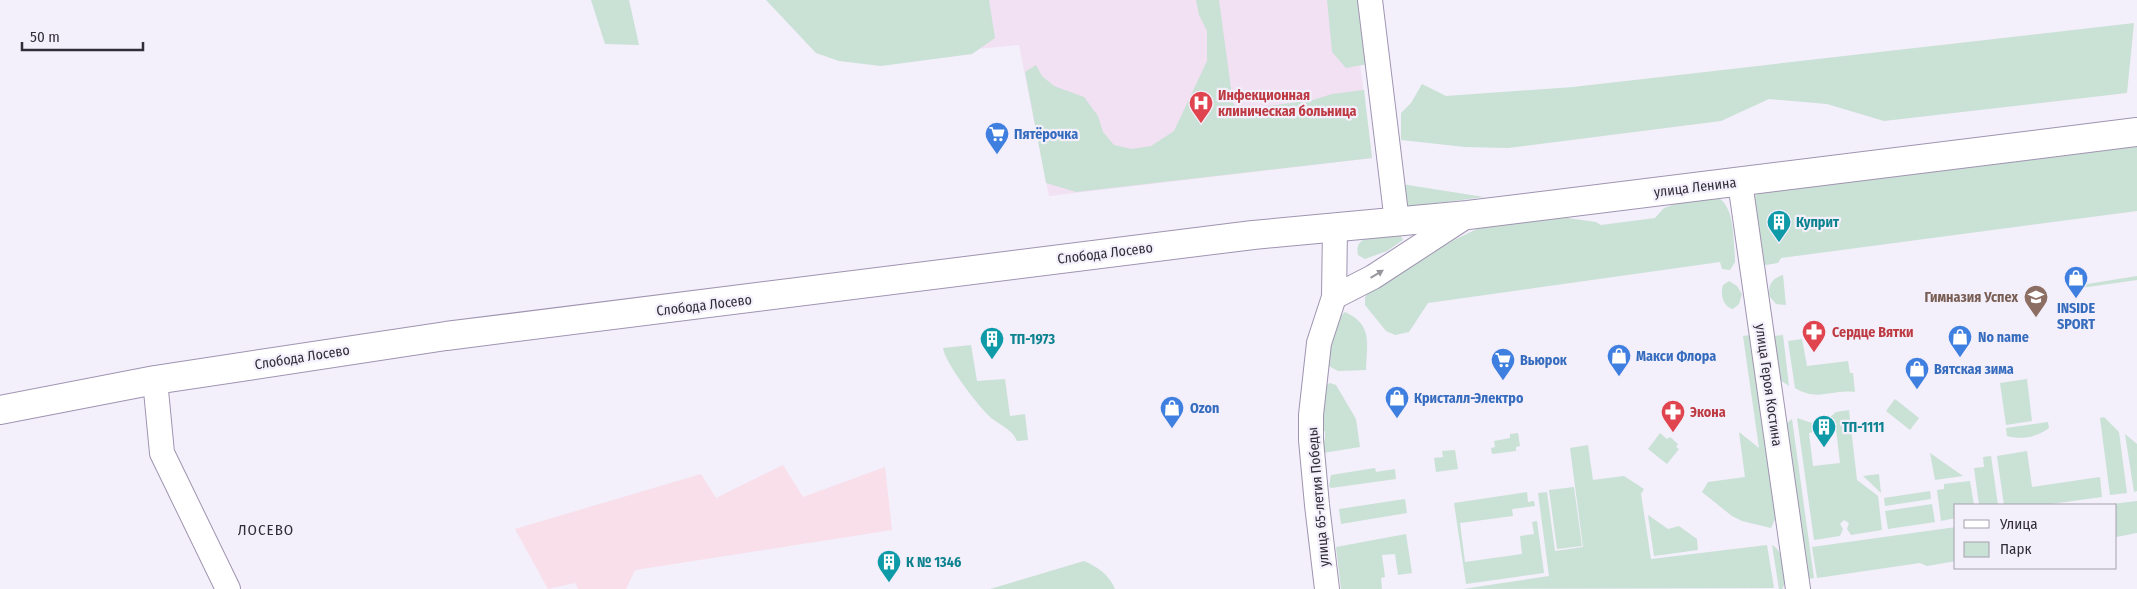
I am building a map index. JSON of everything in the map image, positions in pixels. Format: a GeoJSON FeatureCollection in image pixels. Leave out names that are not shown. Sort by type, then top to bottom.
{"type":"FeatureCollection","features":[{"type":"Feature","properties":{"kind":"main road","name":"улица Ленина"},"geometry":{"type":"LineString","coordinates":[[1253,235],[1468,215],[2137,132]]}},
{"type":"Feature","properties":{"kind":"main road","name":"Слобода Лосево"},"geometry":{"type":"LineString","coordinates":[[0,410],[155,380],[446,336],[1253,235]]}},
{"type":"Feature","properties":{"kind":"street"},"geometry":{"type":"LineString","coordinates":[[1370,0],[1397,222]]}},
{"type":"Feature","properties":{"kind":"street","name":"улица Героя Костина"},"geometry":{"type":"LineString","coordinates":[[1740,182],[1798,589]]}},
{"type":"Feature","properties":{"kind":"street"},"geometry":{"type":"LineString","coordinates":[[1334,297],[1373,277],[1468,215]]}},
{"type":"Feature","properties":{"kind":"street","name":"улица 65-летия Победы"},"geometry":{"type":"LineString","coordinates":[[1327,589],[1317,506],[1311,440],[1311,414],[1320,343],[1334,297],[1335,228]]}},
{"type":"Feature","properties":{"kind":"street"},"geometry":{"type":"LineString","coordinates":[[155,380],[162,452],[228,589]]}},
{"type":"Feature","properties":{"kind":"shaded area","name":"Инфекционная клиническая больница"},"geometry":{"type":"Polygon","coordinates":[[[814,0],[1352,0],[1372,158],[1049,196],[1019,45],[848,62],[814,0]]]}},
{"type":"Feature","properties":{"kind":"shaded area"},"geometry":{"type":"Polygon","coordinates":[[[783,465],[803,497],[885,467],[892,530],[635,570],[626,589],[578,589],[575,583],[548,589],[515,529],[701,474],[716,498],[783,465]]]}},
{"type":"Feature","properties":{"kind":"green space"},"geometry":{"type":"Polygon","coordinates":[[[591,0],[629,0],[639,45],[605,44],[591,0]]]}},
{"type":"Feature","properties":{"kind":"green space"},"geometry":{"type":"Polygon","coordinates":[[[766,0],[989,0],[995,38],[972,54],[881,66],[839,61],[816,53],[766,0]]]}},
{"type":"Feature","properties":{"kind":"green space"},"geometry":{"type":"Polygon","coordinates":[[[1196,0],[1219,0],[1233,103],[1238,110],[1313,100],[1332,94],[1364,90],[1372,158],[1076,192],[1046,183],[1025,72],[1036,65],[1042,76],[1054,86],[1084,97],[1098,116],[1103,132],[1114,145],[1132,149],[1151,146],[1174,131],[1207,61],[1207,31],[1199,15],[1196,0]]]}},
{"type":"Feature","properties":{"kind":"green space"},"geometry":{"type":"Polygon","coordinates":[[[1327,0],[1362,0],[1368,64],[1346,68],[1332,52],[1327,0]]]}},
{"type":"Feature","properties":{"kind":"green space"},"geometry":{"type":"Polygon","coordinates":[[[2134,23],[2127,93],[1884,121],[1827,104],[1769,99],[1721,121],[1508,148],[1465,147],[1401,140],[1401,113],[1411,103],[1422,84],[1446,96],[1573,87],[2134,23]]]}},
{"type":"Feature","properties":{"kind":"green space"},"geometry":{"type":"Polygon","coordinates":[[[2137,139],[2137,211],[1781,258],[1778,263],[1766,265],[1761,260],[1753,204],[1755,196],[1761,190],[2137,139]]]}},
{"type":"Feature","properties":{"kind":"green space"},"geometry":{"type":"Polygon","coordinates":[[[1395,183],[1484,197],[1399,208],[1395,183]]]}},
{"type":"Feature","properties":{"kind":"green space"},"geometry":{"type":"Polygon","coordinates":[[[1717,197],[1723,201],[1727,208],[1732,224],[1735,262],[1730,270],[1722,269],[1720,262],[1428,303],[1409,332],[1395,335],[1386,331],[1365,305],[1365,298],[1369,290],[1454,240],[1477,229],[1496,224],[1553,216],[1596,222],[1601,225],[1655,218],[1664,208],[1691,199],[1717,197]]]}},
{"type":"Feature","properties":{"kind":"green space"},"geometry":{"type":"Polygon","coordinates":[[[1395,234],[1401,236],[1403,240],[1387,251],[1365,259],[1358,255],[1360,243],[1369,237],[1395,234]]]}},
{"type":"Feature","properties":{"kind":"green space"},"geometry":{"type":"Polygon","coordinates":[[[1783,275],[1786,305],[1776,304],[1769,293],[1771,283],[1783,275]]]}},
{"type":"Feature","properties":{"kind":"green space"},"geometry":{"type":"Polygon","coordinates":[[[2137,276],[2137,280],[2081,288],[2081,285],[2137,276]]]}},
{"type":"Feature","properties":{"kind":"green space"},"geometry":{"type":"Polygon","coordinates":[[[1729,281],[1737,286],[1742,294],[1739,304],[1733,309],[1727,306],[1722,296],[1723,285],[1729,281]]]}},
{"type":"Feature","properties":{"kind":"green space"},"geometry":{"type":"Polygon","coordinates":[[[1345,312],[1354,317],[1364,329],[1367,343],[1366,370],[1338,371],[1327,365],[1329,326],[1345,312]]]}},
{"type":"Feature","properties":{"kind":"green space"},"geometry":{"type":"Polygon","coordinates":[[[1750,335],[1776,517],[1771,528],[1742,521],[1732,516],[1702,492],[1708,482],[1745,477],[1739,432],[1759,448],[1743,336],[1750,335]]]}},
{"type":"Feature","properties":{"kind":"green space"},"geometry":{"type":"Polygon","coordinates":[[[1783,335],[1789,386],[1780,380],[1774,336],[1783,335]]]}},
{"type":"Feature","properties":{"kind":"green space"},"geometry":{"type":"Polygon","coordinates":[[[1802,339],[1807,366],[1848,361],[1850,373],[1853,373],[1855,392],[1818,395],[1795,388],[1788,341],[1802,339]]]}},
{"type":"Feature","properties":{"kind":"green space"},"geometry":{"type":"Polygon","coordinates":[[[971,345],[977,381],[1005,379],[1010,416],[1025,414],[1028,440],[1017,441],[1012,433],[983,409],[955,373],[943,348],[971,345]]]}},
{"type":"Feature","properties":{"kind":"green space"},"geometry":{"type":"Polygon","coordinates":[[[2027,379],[2032,421],[2006,425],[2000,383],[2027,379]]]}},
{"type":"Feature","properties":{"kind":"green space"},"geometry":{"type":"Polygon","coordinates":[[[1330,383],[1336,385],[1356,419],[1360,447],[1323,453],[1325,431],[1323,431],[1320,420],[1324,386],[1330,383]]]}},
{"type":"Feature","properties":{"kind":"green space"},"geometry":{"type":"Polygon","coordinates":[[[1895,399],[1919,418],[1910,430],[1886,411],[1895,399]]]}},
{"type":"Feature","properties":{"kind":"green space"},"geometry":{"type":"Polygon","coordinates":[[[1849,410],[1857,480],[1878,496],[1882,530],[1851,535],[1847,529],[1849,523],[1844,520],[1840,524],[1843,529],[1840,536],[1814,540],[1797,418],[1812,423],[1813,432],[1809,433],[1813,466],[1840,463],[1836,429],[1830,429],[1828,419],[1836,412],[1849,410]]]}},
{"type":"Feature","properties":{"kind":"green space"},"geometry":{"type":"Polygon","coordinates":[[[2104,417],[2119,432],[2127,493],[2110,495],[2100,418],[2104,417]]]}},
{"type":"Feature","properties":{"kind":"green space"},"geometry":{"type":"Polygon","coordinates":[[[1792,419],[1814,578],[1808,579],[1786,430],[1787,423],[1792,419]]]}},
{"type":"Feature","properties":{"kind":"green space"},"geometry":{"type":"Polygon","coordinates":[[[2048,422],[2049,428],[2034,436],[2018,438],[2007,436],[2006,428],[2048,422]]]}},
{"type":"Feature","properties":{"kind":"green space"},"geometry":{"type":"Polygon","coordinates":[[[1518,433],[1520,446],[1516,447],[1516,451],[1492,454],[1491,448],[1495,447],[1494,441],[1510,438],[1510,434],[1518,433]]]}},
{"type":"Feature","properties":{"kind":"green space"},"geometry":{"type":"Polygon","coordinates":[[[1660,433],[1667,439],[1670,437],[1678,444],[1676,447],[1679,449],[1667,464],[1648,449],[1660,433]]]}},
{"type":"Feature","properties":{"kind":"green space"},"geometry":{"type":"Polygon","coordinates":[[[2125,434],[2137,444],[2137,491],[2134,492],[2125,434]]]}},
{"type":"Feature","properties":{"kind":"green space"},"geometry":{"type":"Polygon","coordinates":[[[1588,445],[1593,480],[1624,476],[1644,489],[1641,494],[1651,559],[1767,545],[1774,588],[1463,589],[1549,576],[1538,493],[1547,492],[1555,551],[1583,547],[1570,448],[1588,445]]]}},
{"type":"Feature","properties":{"kind":"green space"},"geometry":{"type":"Polygon","coordinates":[[[1455,450],[1458,469],[1436,472],[1434,458],[1443,457],[1442,451],[1455,450]]]}},
{"type":"Feature","properties":{"kind":"green space"},"geometry":{"type":"Polygon","coordinates":[[[2027,451],[2032,487],[2100,477],[2102,497],[2050,504],[2004,504],[1997,456],[2027,451]]]}},
{"type":"Feature","properties":{"kind":"green space"},"geometry":{"type":"Polygon","coordinates":[[[1930,453],[1963,476],[1935,480],[1930,453]]]}},
{"type":"Feature","properties":{"kind":"green space"},"geometry":{"type":"Polygon","coordinates":[[[1991,456],[1998,504],[1979,504],[1974,468],[1984,467],[1983,457],[1991,456]]]}},
{"type":"Feature","properties":{"kind":"green space"},"geometry":{"type":"Polygon","coordinates":[[[1375,468],[1376,472],[1395,469],[1396,479],[1331,488],[1329,486],[1331,475],[1375,468]]]}},
{"type":"Feature","properties":{"kind":"green space"},"geometry":{"type":"Polygon","coordinates":[[[1879,474],[1881,493],[1863,476],[1879,474]]]}},
{"type":"Feature","properties":{"kind":"green space"},"geometry":{"type":"Polygon","coordinates":[[[1970,481],[1974,504],[1954,504],[1954,518],[1941,521],[1937,490],[1944,489],[1944,484],[1970,481]]]}},
{"type":"Feature","properties":{"kind":"green space"},"geometry":{"type":"Polygon","coordinates":[[[1574,487],[1582,546],[1557,549],[1549,490],[1574,487]]]}},
{"type":"Feature","properties":{"kind":"green space"},"geometry":{"type":"Polygon","coordinates":[[[1930,491],[1931,499],[1885,506],[1884,498],[1930,491]]]}},
{"type":"Feature","properties":{"kind":"green space"},"geometry":{"type":"Polygon","coordinates":[[[1527,492],[1528,502],[1534,501],[1535,506],[1512,509],[1513,516],[1460,523],[1465,562],[1522,554],[1520,536],[1534,534],[1532,522],[1537,521],[1544,573],[1466,584],[1454,503],[1527,492]]]}},
{"type":"Feature","properties":{"kind":"green space"},"geometry":{"type":"Polygon","coordinates":[[[1405,499],[1407,513],[1341,524],[1339,509],[1405,499]]]}},
{"type":"Feature","properties":{"kind":"green space"},"geometry":{"type":"Polygon","coordinates":[[[2137,501],[2137,533],[2117,537],[2117,504],[2112,504],[2137,501]]]}},
{"type":"Feature","properties":{"kind":"green space"},"geometry":{"type":"Polygon","coordinates":[[[1932,504],[1935,522],[1888,529],[1885,511],[1932,504]]]}},
{"type":"Feature","properties":{"kind":"green space"},"geometry":{"type":"Polygon","coordinates":[[[1648,515],[1668,529],[1679,526],[1697,539],[1698,550],[1654,556],[1648,515]]]}},
{"type":"Feature","properties":{"kind":"green space"},"geometry":{"type":"Polygon","coordinates":[[[1954,527],[1954,561],[1927,566],[1920,563],[1817,578],[1812,547],[1954,527]]]}},
{"type":"Feature","properties":{"kind":"green space"},"geometry":{"type":"Polygon","coordinates":[[[1406,534],[1412,573],[1398,575],[1395,554],[1382,555],[1385,577],[1381,578],[1382,589],[1341,589],[1336,547],[1406,534]]]}},
{"type":"Feature","properties":{"kind":"green space"},"geometry":{"type":"Polygon","coordinates":[[[1772,545],[1780,553],[1785,565],[1786,578],[1782,589],[1779,589],[1772,545]]]}},
{"type":"Feature","properties":{"kind":"green space"},"geometry":{"type":"Polygon","coordinates":[[[1084,561],[1102,572],[1115,589],[990,589],[1084,561]]]}},
{"type":"Feature","properties":{"kind":"place","name":"Инфекционная клиническая больница"},"geometry":{"type":"Point","coordinates":[1201,124]}},
{"type":"Feature","properties":{"kind":"place","name":"Пятёрочка"},"geometry":{"type":"Point","coordinates":[997,155]}},
{"type":"Feature","properties":{"kind":"place","name":"Куприт"},"geometry":{"type":"Point","coordinates":[1779,243]}},
{"type":"Feature","properties":{"kind":"place","name":"INSIDE SPORT"},"geometry":{"type":"Point","coordinates":[2076,299]}},
{"type":"Feature","properties":{"kind":"place","name":"Гимназия Успех"},"geometry":{"type":"Point","coordinates":[2036,318]}},
{"type":"Feature","properties":{"kind":"place","name":"Сердце Вятки"},"geometry":{"type":"Point","coordinates":[1814,353]}},
{"type":"Feature","properties":{"kind":"place","name":"No name"},"geometry":{"type":"Point","coordinates":[1960,358]}},
{"type":"Feature","properties":{"kind":"place","name":"ТП-1973"},"geometry":{"type":"Point","coordinates":[992,360]}},
{"type":"Feature","properties":{"kind":"place","name":"Макси Флора"},"geometry":{"type":"Point","coordinates":[1619,377]}},
{"type":"Feature","properties":{"kind":"place","name":"Вьюрок"},"geometry":{"type":"Point","coordinates":[1503,381]}},
{"type":"Feature","properties":{"kind":"place","name":"Вятская зима"},"geometry":{"type":"Point","coordinates":[1917,390]}},
{"type":"Feature","properties":{"kind":"place","name":"Кристалл-Электро"},"geometry":{"type":"Point","coordinates":[1397,419]}},
{"type":"Feature","properties":{"kind":"place","name":"Ozon"},"geometry":{"type":"Point","coordinates":[1172,429]}},
{"type":"Feature","properties":{"kind":"place","name":"Экона"},"geometry":{"type":"Point","coordinates":[1673,433]}},
{"type":"Feature","properties":{"kind":"place","name":"ТП-1111"},"geometry":{"type":"Point","coordinates":[1824,448]}},
{"type":"Feature","properties":{"kind":"place","name":"К № 1346"},"geometry":{"type":"Point","coordinates":[889,583]}},
{"type":"Feature","properties":{"kind":"district","name":"ЛОСЕВО"},"geometry":{"type":"Point","coordinates":[266,530]}}]}
